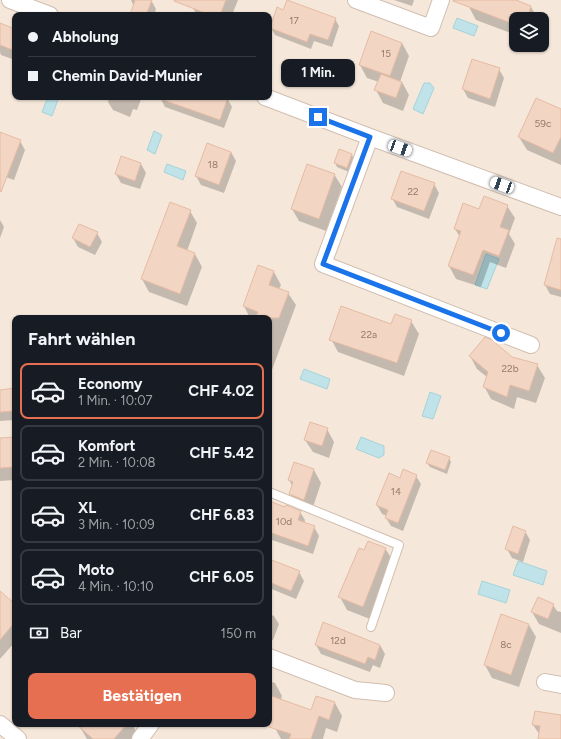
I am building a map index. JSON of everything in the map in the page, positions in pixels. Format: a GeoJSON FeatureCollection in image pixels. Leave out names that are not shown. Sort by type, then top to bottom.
{"type":"FeatureCollection","features":[{"type":"Feature","properties":{"kind":"street"},"geometry":{"type":"LineString","coordinates":[[10,0],[42,12]]}},
{"type":"Feature","properties":{"kind":"street"},"geometry":{"type":"LineString","coordinates":[[356,0],[431,28],[441,0]]}},
{"type":"Feature","properties":{"kind":"street"},"geometry":{"type":"LineString","coordinates":[[272,100],[561,206]]}},
{"type":"Feature","properties":{"kind":"street"},"geometry":{"type":"LineString","coordinates":[[370,137],[323,264],[530,344]]}},
{"type":"Feature","properties":{"kind":"street"},"geometry":{"type":"LineString","coordinates":[[272,658],[355,690],[386,693]]}},
{"type":"Feature","properties":{"kind":"street"},"geometry":{"type":"LineString","coordinates":[[545,682],[561,685]]}},
{"type":"Feature","properties":{"kind":"street"},"geometry":{"type":"LineString","coordinates":[[0,724],[18,739]]}},
{"type":"Feature","properties":{"kind":"street"},"geometry":{"type":"LineString","coordinates":[[140,739],[150,727]]}},
{"type":"Feature","properties":{"kind":"lane"},"geometry":{"type":"LineString","coordinates":[[272,493],[399,545],[371,627]]}},
{"type":"Feature","properties":{"kind":"shaded area"},"geometry":{"type":"Polygon","coordinates":[[[0,0],[561,0],[561,739],[0,739],[0,0]]]}},
{"type":"Feature","properties":{"kind":"water"},"geometry":{"type":"Polygon","coordinates":[[[457,18],[478,26],[474,36],[453,28],[457,18]]]}},
{"type":"Feature","properties":{"kind":"water"},"geometry":{"type":"Polygon","coordinates":[[[424,83],[430,83],[434,88],[423,114],[413,109],[424,83]]]}},
{"type":"Feature","properties":{"kind":"water"},"geometry":{"type":"Polygon","coordinates":[[[47,100],[58,100],[52,116],[42,112],[47,100]]]}},
{"type":"Feature","properties":{"kind":"water"},"geometry":{"type":"Polygon","coordinates":[[[154,131],[162,135],[155,154],[147,150],[154,131]]]}},
{"type":"Feature","properties":{"kind":"water"},"geometry":{"type":"Polygon","coordinates":[[[167,164],[186,171],[183,180],[164,172],[167,164]]]}},
{"type":"Feature","properties":{"kind":"water"},"geometry":{"type":"Polygon","coordinates":[[[486,254],[499,259],[487,289],[475,285],[486,254]]]}},
{"type":"Feature","properties":{"kind":"water"},"geometry":{"type":"Polygon","coordinates":[[[304,369],[330,379],[327,389],[300,379],[304,369]]]}},
{"type":"Feature","properties":{"kind":"water"},"geometry":{"type":"Polygon","coordinates":[[[430,392],[441,396],[433,419],[422,416],[430,392]]]}},
{"type":"Feature","properties":{"kind":"water"},"geometry":{"type":"Polygon","coordinates":[[[361,437],[384,446],[384,455],[379,458],[356,449],[361,437]]]}},
{"type":"Feature","properties":{"kind":"water"},"geometry":{"type":"Polygon","coordinates":[[[518,561],[547,571],[543,585],[513,575],[518,561]]]}},
{"type":"Feature","properties":{"kind":"water"},"geometry":{"type":"Polygon","coordinates":[[[482,581],[510,590],[506,603],[478,594],[482,581]]]}},
{"type":"Feature","properties":{"kind":"building"},"geometry":{"type":"Polygon","coordinates":[[[135,0],[152,0],[147,12],[131,12],[135,0]]]}},
{"type":"Feature","properties":{"kind":"building"},"geometry":{"type":"Polygon","coordinates":[[[226,0],[221,12],[202,12],[174,1],[226,0]]]}},
{"type":"Feature","properties":{"kind":"building"},"geometry":{"type":"Polygon","coordinates":[[[287,0],[336,18],[328,40],[310,34],[307,42],[272,29],[272,22],[277,7],[283,10],[287,0]]]}},
{"type":"Feature","properties":{"kind":"building"},"geometry":{"type":"Polygon","coordinates":[[[516,0],[531,6],[529,12],[509,12],[509,22],[453,1],[516,0]]]}},
{"type":"Feature","properties":{"kind":"building"},"geometry":{"type":"Polygon","coordinates":[[[0,23],[12,28],[12,50],[0,45],[0,23]]]}},
{"type":"Feature","properties":{"kind":"building"},"geometry":{"type":"Polygon","coordinates":[[[371,31],[402,43],[390,76],[359,65],[371,31]]]}},
{"type":"Feature","properties":{"kind":"building"},"geometry":{"type":"Polygon","coordinates":[[[472,59],[500,68],[490,99],[462,89],[472,59]]]}},
{"type":"Feature","properties":{"kind":"building"},"geometry":{"type":"Polygon","coordinates":[[[381,74],[402,82],[396,98],[374,90],[381,74]]]}},
{"type":"Feature","properties":{"kind":"building"},"geometry":{"type":"Polygon","coordinates":[[[536,98],[561,109],[561,137],[553,153],[518,137],[536,98]]]}},
{"type":"Feature","properties":{"kind":"building"},"geometry":{"type":"Polygon","coordinates":[[[163,100],[227,100],[220,120],[163,100]]]}},
{"type":"Feature","properties":{"kind":"building"},"geometry":{"type":"Polygon","coordinates":[[[0,132],[21,140],[1,192],[0,191],[0,132]]]}},
{"type":"Feature","properties":{"kind":"building"},"geometry":{"type":"Polygon","coordinates":[[[207,143],[231,152],[219,185],[195,176],[207,143]]]}},
{"type":"Feature","properties":{"kind":"building"},"geometry":{"type":"Polygon","coordinates":[[[339,149],[352,154],[347,168],[334,163],[339,149]]]}},
{"type":"Feature","properties":{"kind":"building"},"geometry":{"type":"Polygon","coordinates":[[[121,156],[141,163],[135,181],[115,174],[121,156]]]}},
{"type":"Feature","properties":{"kind":"building"},"geometry":{"type":"Polygon","coordinates":[[[307,164],[335,174],[319,219],[291,209],[307,164]]]}},
{"type":"Feature","properties":{"kind":"building"},"geometry":{"type":"Polygon","coordinates":[[[401,171],[435,183],[424,211],[391,199],[401,171]]]}},
{"type":"Feature","properties":{"kind":"building"},"geometry":{"type":"Polygon","coordinates":[[[484,196],[508,205],[500,227],[509,230],[499,256],[483,250],[473,275],[448,266],[461,231],[454,229],[463,203],[479,209],[484,196]]]}},
{"type":"Feature","properties":{"kind":"building"},"geometry":{"type":"Polygon","coordinates":[[[170,202],[191,210],[177,246],[195,253],[180,294],[141,279],[170,202]]]}},
{"type":"Feature","properties":{"kind":"building"},"geometry":{"type":"Polygon","coordinates":[[[79,224],[98,232],[90,247],[72,238],[79,224]]]}},
{"type":"Feature","properties":{"kind":"building"},"geometry":{"type":"Polygon","coordinates":[[[557,238],[561,239],[561,290],[544,285],[557,238]]]}},
{"type":"Feature","properties":{"kind":"building"},"geometry":{"type":"Polygon","coordinates":[[[258,265],[274,271],[269,285],[289,292],[279,318],[272,318],[272,315],[256,315],[258,312],[243,306],[258,265]]]}},
{"type":"Feature","properties":{"kind":"building"},"geometry":{"type":"Polygon","coordinates":[[[341,306],[391,324],[395,314],[412,320],[397,363],[329,340],[341,306]]]}},
{"type":"Feature","properties":{"kind":"building"},"geometry":{"type":"Polygon","coordinates":[[[485,337],[492,340],[512,357],[538,364],[529,391],[510,385],[507,397],[483,387],[488,372],[469,356],[485,337]]]}},
{"type":"Feature","properties":{"kind":"building"},"geometry":{"type":"Polygon","coordinates":[[[12,388],[12,411],[0,412],[0,390],[12,388]]]}},
{"type":"Feature","properties":{"kind":"building"},"geometry":{"type":"Polygon","coordinates":[[[310,422],[328,428],[322,446],[304,440],[310,422]]]}},
{"type":"Feature","properties":{"kind":"building"},"geometry":{"type":"Polygon","coordinates":[[[12,437],[12,467],[0,468],[0,438],[12,437]]]}},
{"type":"Feature","properties":{"kind":"building"},"geometry":{"type":"Polygon","coordinates":[[[431,450],[450,457],[445,470],[426,463],[431,450]]]}},
{"type":"Feature","properties":{"kind":"building"},"geometry":{"type":"Polygon","coordinates":[[[294,462],[314,469],[304,500],[289,494],[293,482],[288,480],[294,462]]]}},
{"type":"Feature","properties":{"kind":"building"},"geometry":{"type":"Polygon","coordinates":[[[403,469],[417,475],[398,523],[385,518],[388,510],[376,505],[389,473],[400,478],[403,469]]]}},
{"type":"Feature","properties":{"kind":"building"},"geometry":{"type":"Polygon","coordinates":[[[272,502],[285,507],[286,505],[301,511],[298,520],[315,526],[308,546],[272,533],[272,502]]]}},
{"type":"Feature","properties":{"kind":"building"},"geometry":{"type":"Polygon","coordinates":[[[513,526],[526,531],[518,554],[505,549],[513,526]]]}},
{"type":"Feature","properties":{"kind":"building"},"geometry":{"type":"Polygon","coordinates":[[[368,541],[386,548],[363,607],[338,597],[359,548],[364,550],[368,541]]]}},
{"type":"Feature","properties":{"kind":"building"},"geometry":{"type":"Polygon","coordinates":[[[272,560],[300,571],[291,591],[272,583],[272,560]]]}},
{"type":"Feature","properties":{"kind":"building"},"geometry":{"type":"Polygon","coordinates":[[[0,591],[12,601],[12,626],[0,640],[0,591]]]}},
{"type":"Feature","properties":{"kind":"building"},"geometry":{"type":"Polygon","coordinates":[[[538,597],[554,604],[548,619],[531,612],[538,597]]]}},
{"type":"Feature","properties":{"kind":"building"},"geometry":{"type":"Polygon","coordinates":[[[501,614],[529,624],[511,675],[484,665],[501,614]]]}},
{"type":"Feature","properties":{"kind":"building"},"geometry":{"type":"Polygon","coordinates":[[[323,622],[380,645],[375,660],[368,657],[365,664],[315,645],[323,622]]]}},
{"type":"Feature","properties":{"kind":"building"},"geometry":{"type":"Polygon","coordinates":[[[272,696],[311,710],[316,696],[335,702],[329,720],[319,716],[311,739],[289,739],[291,734],[269,727],[272,727],[272,696]]]}},
{"type":"Feature","properties":{"kind":"building"},"geometry":{"type":"Polygon","coordinates":[[[535,711],[561,715],[561,739],[538,739],[540,726],[532,725],[535,711]]]}},
{"type":"Feature","properties":{"kind":"building"},"geometry":{"type":"Polygon","coordinates":[[[79,727],[124,727],[114,739],[93,739],[79,727]]]}},
{"type":"Feature","properties":{"kind":"route"},"geometry":{"type":"LineString","coordinates":[[318,117],[370,137],[323,264],[501,333]]}}]}
